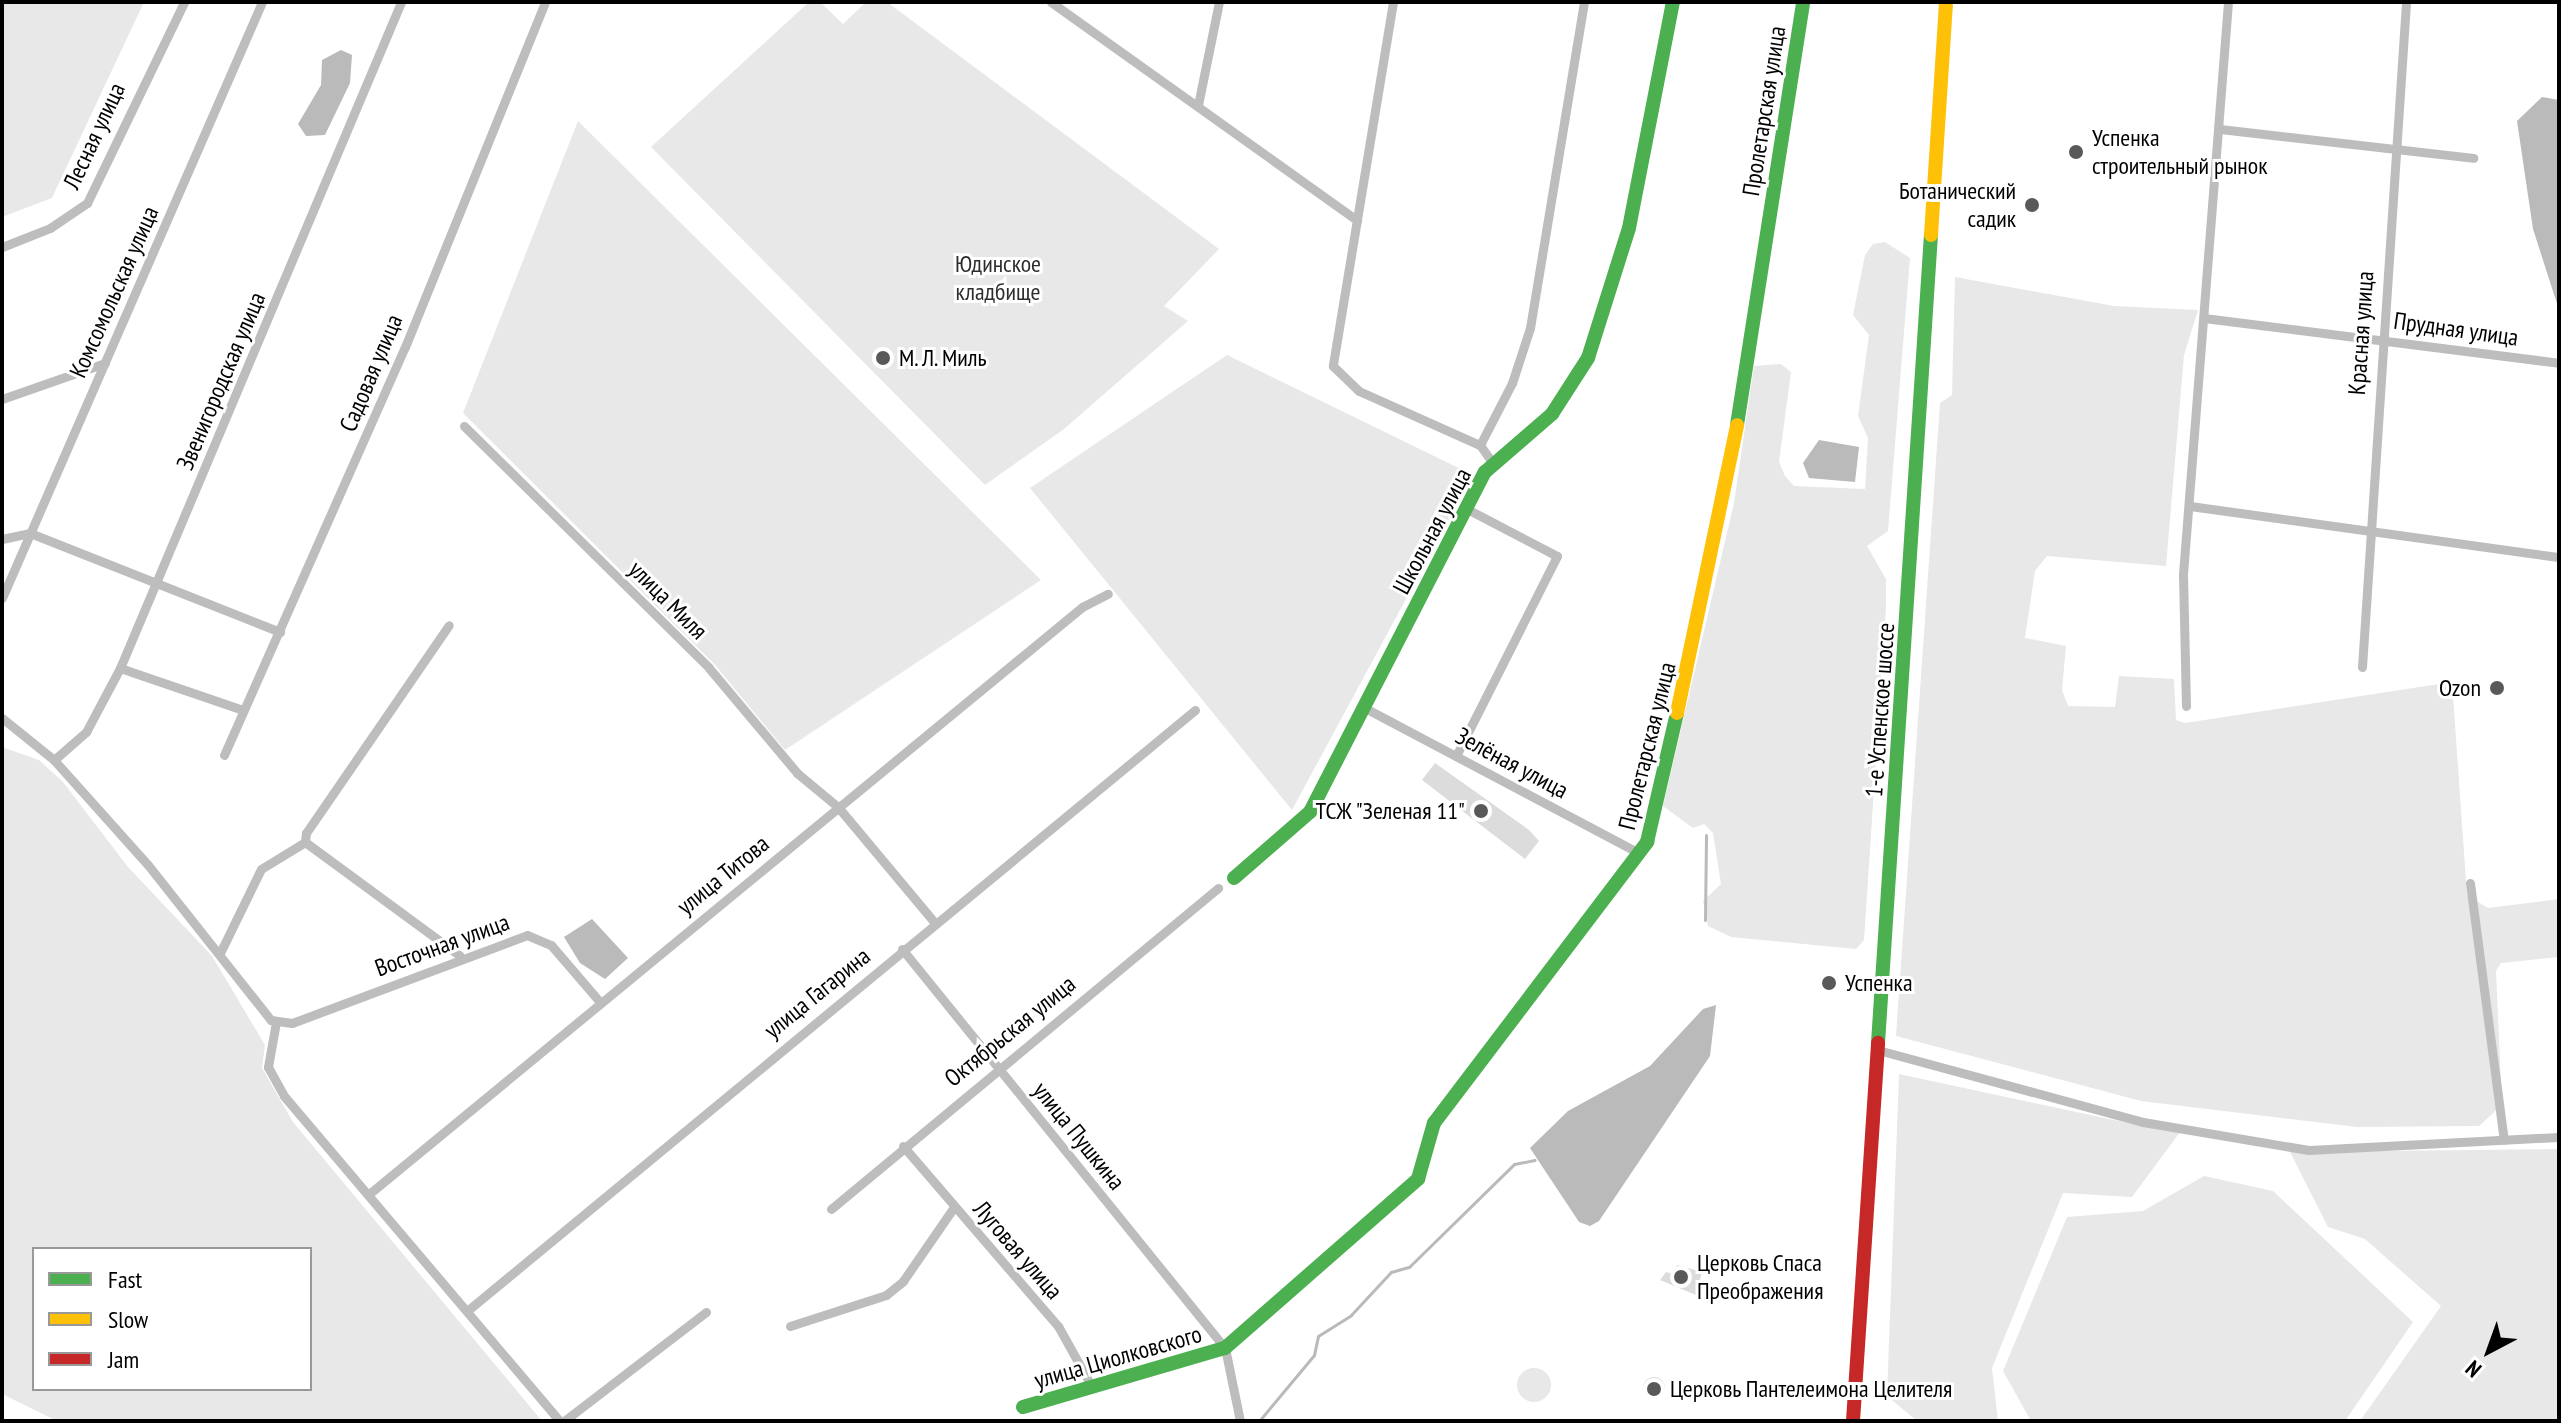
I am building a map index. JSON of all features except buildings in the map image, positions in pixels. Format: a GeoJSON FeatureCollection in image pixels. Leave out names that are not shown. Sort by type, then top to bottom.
{"type":"FeatureCollection","features":[{"type":"Feature","properties":{"kind":"street","name":"Лесная улица"},"geometry":{"type":"LineString","coordinates":[[2,247],[50,228],[87,203],[184,2]]}},
{"type":"Feature","properties":{"kind":"street","name":"Комсомольская улица"},"geometry":{"type":"LineString","coordinates":[[2,598],[262,2]]}},
{"type":"Feature","properties":{"kind":"street","name":"Звенигородская улица"},"geometry":{"type":"LineString","coordinates":[[54,760],[86,732],[120,668],[401,2]]}},
{"type":"Feature","properties":{"kind":"street","name":"Садовая улица"},"geometry":{"type":"LineString","coordinates":[[224,755],[280,632],[545,2]]}},
{"type":"Feature","properties":{"kind":"street"},"geometry":{"type":"LineString","coordinates":[[1051,2],[1357,220]]}},
{"type":"Feature","properties":{"kind":"street"},"geometry":{"type":"LineString","coordinates":[[1198,105],[1219,2]]}},
{"type":"Feature","properties":{"kind":"street"},"geometry":{"type":"LineString","coordinates":[[1393,2],[1357,220],[1336,373],[1359,391],[1480,445],[1494,465]]}},
{"type":"Feature","properties":{"kind":"street"},"geometry":{"type":"LineString","coordinates":[[1480,445],[1512,383],[1530,328],[1584,2]]}},
{"type":"Feature","properties":{"kind":"street","name":"Школьная улица"},"geometry":{"type":"LineString","coordinates":[[1234,878],[1310,812],[1467,509],[1494,465],[1552,414],[1602,322],[1629,228],[1673,2]]}},
{"type":"Feature","properties":{"kind":"street","name":"Пролетарская улица"},"geometry":{"type":"LineString","coordinates":[[1225,1348],[1411,1188],[1434,1123],[1639,853],[1688,680],[1725,504],[1803,2]]}},
{"type":"Feature","properties":{"kind":"street","name":"1-е Успенское шоссе"},"geometry":{"type":"LineString","coordinates":[[1853,1421],[1946,2]]}},
{"type":"Feature","properties":{"kind":"street"},"geometry":{"type":"LineString","coordinates":[[2186,706],[2183,574],[2228,2]]}},
{"type":"Feature","properties":{"kind":"street","name":"Красная улица"},"geometry":{"type":"LineString","coordinates":[[2362,667],[2380,338],[2406,2]]}},
{"type":"Feature","properties":{"kind":"street"},"geometry":{"type":"LineString","coordinates":[[2220,129],[2473,158]]}},
{"type":"Feature","properties":{"kind":"street","name":"Прудная улица"},"geometry":{"type":"LineString","coordinates":[[2204,318],[2559,363]]}},
{"type":"Feature","properties":{"kind":"street"},"geometry":{"type":"LineString","coordinates":[[2,399],[105,363]]}},
{"type":"Feature","properties":{"kind":"street","name":"улица Миля"},"geometry":{"type":"LineString","coordinates":[[464,426],[709,668],[797,773],[838,807]]}},
{"type":"Feature","properties":{"kind":"street"},"geometry":{"type":"LineString","coordinates":[[2190,506],[2559,557]]}},
{"type":"Feature","properties":{"kind":"street"},"geometry":{"type":"LineString","coordinates":[[1456,756],[1557,556],[1467,509]]}},
{"type":"Feature","properties":{"kind":"street"},"geometry":{"type":"LineString","coordinates":[[2,539],[30,533],[280,632]]}},
{"type":"Feature","properties":{"kind":"street","name":"улица Титова"},"geometry":{"type":"LineString","coordinates":[[369,1194],[599,1001],[1082,607],[1108,594]]}},
{"type":"Feature","properties":{"kind":"street"},"geometry":{"type":"LineString","coordinates":[[305,842],[306,833],[449,625]]}},
{"type":"Feature","properties":{"kind":"street"},"geometry":{"type":"LineString","coordinates":[[120,668],[243,710]]}},
{"type":"Feature","properties":{"kind":"street","name":"Зелёная улица"},"geometry":{"type":"LineString","coordinates":[[1365,708],[1639,853]]}},
{"type":"Feature","properties":{"kind":"street","name":"улица Гагарина"},"geometry":{"type":"LineString","coordinates":[[467,1311],[934,922],[1195,710]]}},
{"type":"Feature","properties":{"kind":"street"},"geometry":{"type":"LineString","coordinates":[[2,718],[54,760],[220,953],[259,1012],[276,1022],[268,1067],[297,1114],[562,1421],[706,1312]]}},
{"type":"Feature","properties":{"kind":"street"},"geometry":{"type":"LineString","coordinates":[[838,807],[934,922]]}},
{"type":"Feature","properties":{"kind":"street"},"geometry":{"type":"LineString","coordinates":[[220,953],[261,869],[305,842]]}},
{"type":"Feature","properties":{"kind":"street"},"geometry":{"type":"LineString","coordinates":[[305,842],[460,956]]}},
{"type":"Feature","properties":{"kind":"street"},"geometry":{"type":"LineString","coordinates":[[2470,883],[2504,1140]]}},
{"type":"Feature","properties":{"kind":"street","name":"Октябрьская улица"},"geometry":{"type":"LineString","coordinates":[[831,1209],[997,1067],[1218,888]]}},
{"type":"Feature","properties":{"kind":"street","name":"Восточная улица"},"geometry":{"type":"LineString","coordinates":[[276,1022],[292,1023],[460,956],[538,936],[599,1001]]}},
{"type":"Feature","properties":{"kind":"street","name":"улица Пушкина"},"geometry":{"type":"LineString","coordinates":[[902,949],[1225,1348]]}},
{"type":"Feature","properties":{"kind":"street"},"geometry":{"type":"LineString","coordinates":[[1878,1050],[2211,1136],[2309,1150],[2559,1137]]}},
{"type":"Feature","properties":{"kind":"street","name":"Луговая улица"},"geometry":{"type":"LineString","coordinates":[[903,1146],[1058,1326],[1092,1387]]}},
{"type":"Feature","properties":{"kind":"street"},"geometry":{"type":"LineString","coordinates":[[790,1326],[886,1295],[903,1281],[954,1207]]}},
{"type":"Feature","properties":{"kind":"street"},"geometry":{"type":"LineString","coordinates":[[1225,1348],[1240,1421]]}},
{"type":"Feature","properties":{"kind":"street","name":"улица Циолковского"},"geometry":{"type":"LineString","coordinates":[[1023,1407],[1225,1348]]}},
{"type":"Feature","properties":{"kind":"green space"},"geometry":{"type":"Polygon","coordinates":[[[2,2],[144,2],[52,198],[2,217],[2,2]]]}},
{"type":"Feature","properties":{"kind":"green space","name":"Юдинское кладбище"},"geometry":{"type":"Polygon","coordinates":[[[809,2],[820,2],[843,24],[866,2],[887,2],[1219,249],[1164,306],[1188,321],[1064,429],[985,485],[651,147],[809,2]]]}},
{"type":"Feature","properties":{"kind":"green space"},"geometry":{"type":"Polygon","coordinates":[[[578,121],[1041,580],[785,750],[715,665],[463,413],[578,121]]]}},
{"type":"Feature","properties":{"kind":"green space"},"geometry":{"type":"Polygon","coordinates":[[[1885,242],[1910,258],[1888,531],[1867,546],[1886,579],[1886,608],[1864,940],[1856,949],[1731,937],[1708,926],[1703,901],[1721,884],[1713,833],[1704,824],[1693,828],[1663,806],[1734,503],[1754,366],[1781,364],[1791,372],[1779,462],[1794,486],[1865,489],[1868,438],[1858,416],[1869,335],[1853,315],[1865,255],[1873,244],[1885,242]]]}},
{"type":"Feature","properties":{"kind":"green space"},"geometry":{"type":"Polygon","coordinates":[[[1955,277],[2114,306],[2198,310],[2184,355],[2166,566],[2047,556],[2035,571],[2025,638],[2066,646],[2062,690],[2068,706],[2115,707],[2119,676],[2174,679],[2176,720],[2185,723],[2452,682],[2467,895],[2488,908],[2559,899],[2559,957],[2501,963],[2496,971],[2502,1105],[2479,1126],[2357,1127],[2141,1101],[1896,1036],[1940,403],[1952,395],[1955,277]]]}},
{"type":"Feature","properties":{"kind":"green space"},"geometry":{"type":"Polygon","coordinates":[[[1227,355],[1473,475],[1292,810],[1030,488],[1227,355]]]}},
{"type":"Feature","properties":{"kind":"green space"},"geometry":{"type":"Polygon","coordinates":[[[2,747],[39,760],[63,782],[128,867],[212,956],[265,1045],[262,1068],[293,1122],[542,1421],[57,1421],[2,1394],[2,747]]]}},
{"type":"Feature","properties":{"kind":"green space"},"geometry":{"type":"Polygon","coordinates":[[[1899,1074],[2142,1126],[2183,1128],[2132,1197],[2063,1193],[1992,1368],[1998,1421],[1917,1421],[1887,1396],[1899,1074]]]}},
{"type":"Feature","properties":{"kind":"green space"},"geometry":{"type":"Polygon","coordinates":[[[2559,1149],[2559,1421],[2360,1421],[2441,1306],[2365,1239],[2328,1227],[2290,1152],[2559,1149]]]}},
{"type":"Feature","properties":{"kind":"green space"},"geometry":{"type":"Polygon","coordinates":[[[2204,1176],[2273,1191],[2413,1322],[2345,1421],[2031,1421],[2003,1371],[2067,1217],[2143,1211],[2204,1176]]]}},
{"type":"Feature","properties":{"kind":"green space"},"geometry":{"type":"Polygon","coordinates":[[[1534,1368],[1546,1373],[1551,1385],[1546,1397],[1534,1402],[1522,1397],[1517,1385],[1522,1373],[1534,1368]]]}},
{"type":"Feature","properties":{"kind":"shaded area"},"geometry":{"type":"Polygon","coordinates":[[[341,50],[352,55],[350,83],[325,135],[306,136],[298,124],[321,85],[322,60],[341,50]]]}},
{"type":"Feature","properties":{"kind":"shaded area"},"geometry":{"type":"Polygon","coordinates":[[[2542,97],[2559,100],[2559,310],[2533,229],[2517,121],[2542,97]]]}},
{"type":"Feature","properties":{"kind":"shaded area"},"geometry":{"type":"Polygon","coordinates":[[[1819,440],[1859,447],[1855,482],[1809,478],[1803,463],[1819,440]]]}},
{"type":"Feature","properties":{"kind":"shaded area"},"geometry":{"type":"Polygon","coordinates":[[[592,919],[628,958],[605,979],[580,963],[564,937],[592,919]]]}},
{"type":"Feature","properties":{"kind":"shaded area"},"geometry":{"type":"Polygon","coordinates":[[[1716,1005],[1710,1056],[1599,1221],[1590,1226],[1579,1222],[1530,1148],[1568,1111],[1650,1066],[1703,1009],[1716,1005]]]}},
{"type":"Feature","properties":{"kind":"waterway"},"geometry":{"type":"LineString","coordinates":[[1705,920],[1706,835]]}},
{"type":"Feature","properties":{"kind":"waterway"},"geometry":{"type":"LineString","coordinates":[[1259,1421],[1314,1355],[1318,1336],[1351,1315],[1391,1272],[1409,1267],[1514,1164],[1535,1160]]}},
{"type":"Feature","properties":{"kind":"traffic: fast"},"geometry":{"type":"LineString","coordinates":[[1234,878],[1310,812],[1485,472],[1552,414],[1588,358],[1629,228],[1673,2]]}},
{"type":"Feature","properties":{"kind":"traffic: fast"},"geometry":{"type":"LineString","coordinates":[[1737,425],[1803,2]]}},
{"type":"Feature","properties":{"kind":"traffic: fast"},"geometry":{"type":"LineString","coordinates":[[1878,1043],[1931,235]]}},
{"type":"Feature","properties":{"kind":"traffic: fast"},"geometry":{"type":"LineString","coordinates":[[1023,1407],[1225,1348],[1418,1179],[1434,1123],[1647,842],[1677,713]]}},
{"type":"Feature","properties":{"kind":"traffic: slow"},"geometry":{"type":"LineString","coordinates":[[1931,235],[1946,2]]}},
{"type":"Feature","properties":{"kind":"traffic: slow"},"geometry":{"type":"LineString","coordinates":[[1677,713],[1737,425]]}},
{"type":"Feature","properties":{"kind":"traffic: jam"},"geometry":{"type":"LineString","coordinates":[[1853,1421],[1878,1043]]}},
{"type":"Feature","properties":{"kind":"place","name":"Успенка строительный рынок"},"geometry":{"type":"Point","coordinates":[2076,152]}},
{"type":"Feature","properties":{"kind":"place","name":"Ботанический садик"},"geometry":{"type":"Point","coordinates":[2032,205]}},
{"type":"Feature","properties":{"kind":"place","name":"М. Л. Миль"},"geometry":{"type":"Point","coordinates":[883,358]}},
{"type":"Feature","properties":{"kind":"place","name":"Ozon"},"geometry":{"type":"Point","coordinates":[2497,688]}},
{"type":"Feature","properties":{"kind":"place","name":"ТСЖ \"Зеленая 11\""},"geometry":{"type":"Point","coordinates":[1481,811]}},
{"type":"Feature","properties":{"kind":"place","name":"Успенка"},"geometry":{"type":"Point","coordinates":[1829,983]}},
{"type":"Feature","properties":{"kind":"place","name":"Церковь Спаса Преображения"},"geometry":{"type":"Point","coordinates":[1681,1277]}},
{"type":"Feature","properties":{"kind":"place","name":"Церковь Пантелеимона Целителя"},"geometry":{"type":"Point","coordinates":[1654,1389]}}]}
